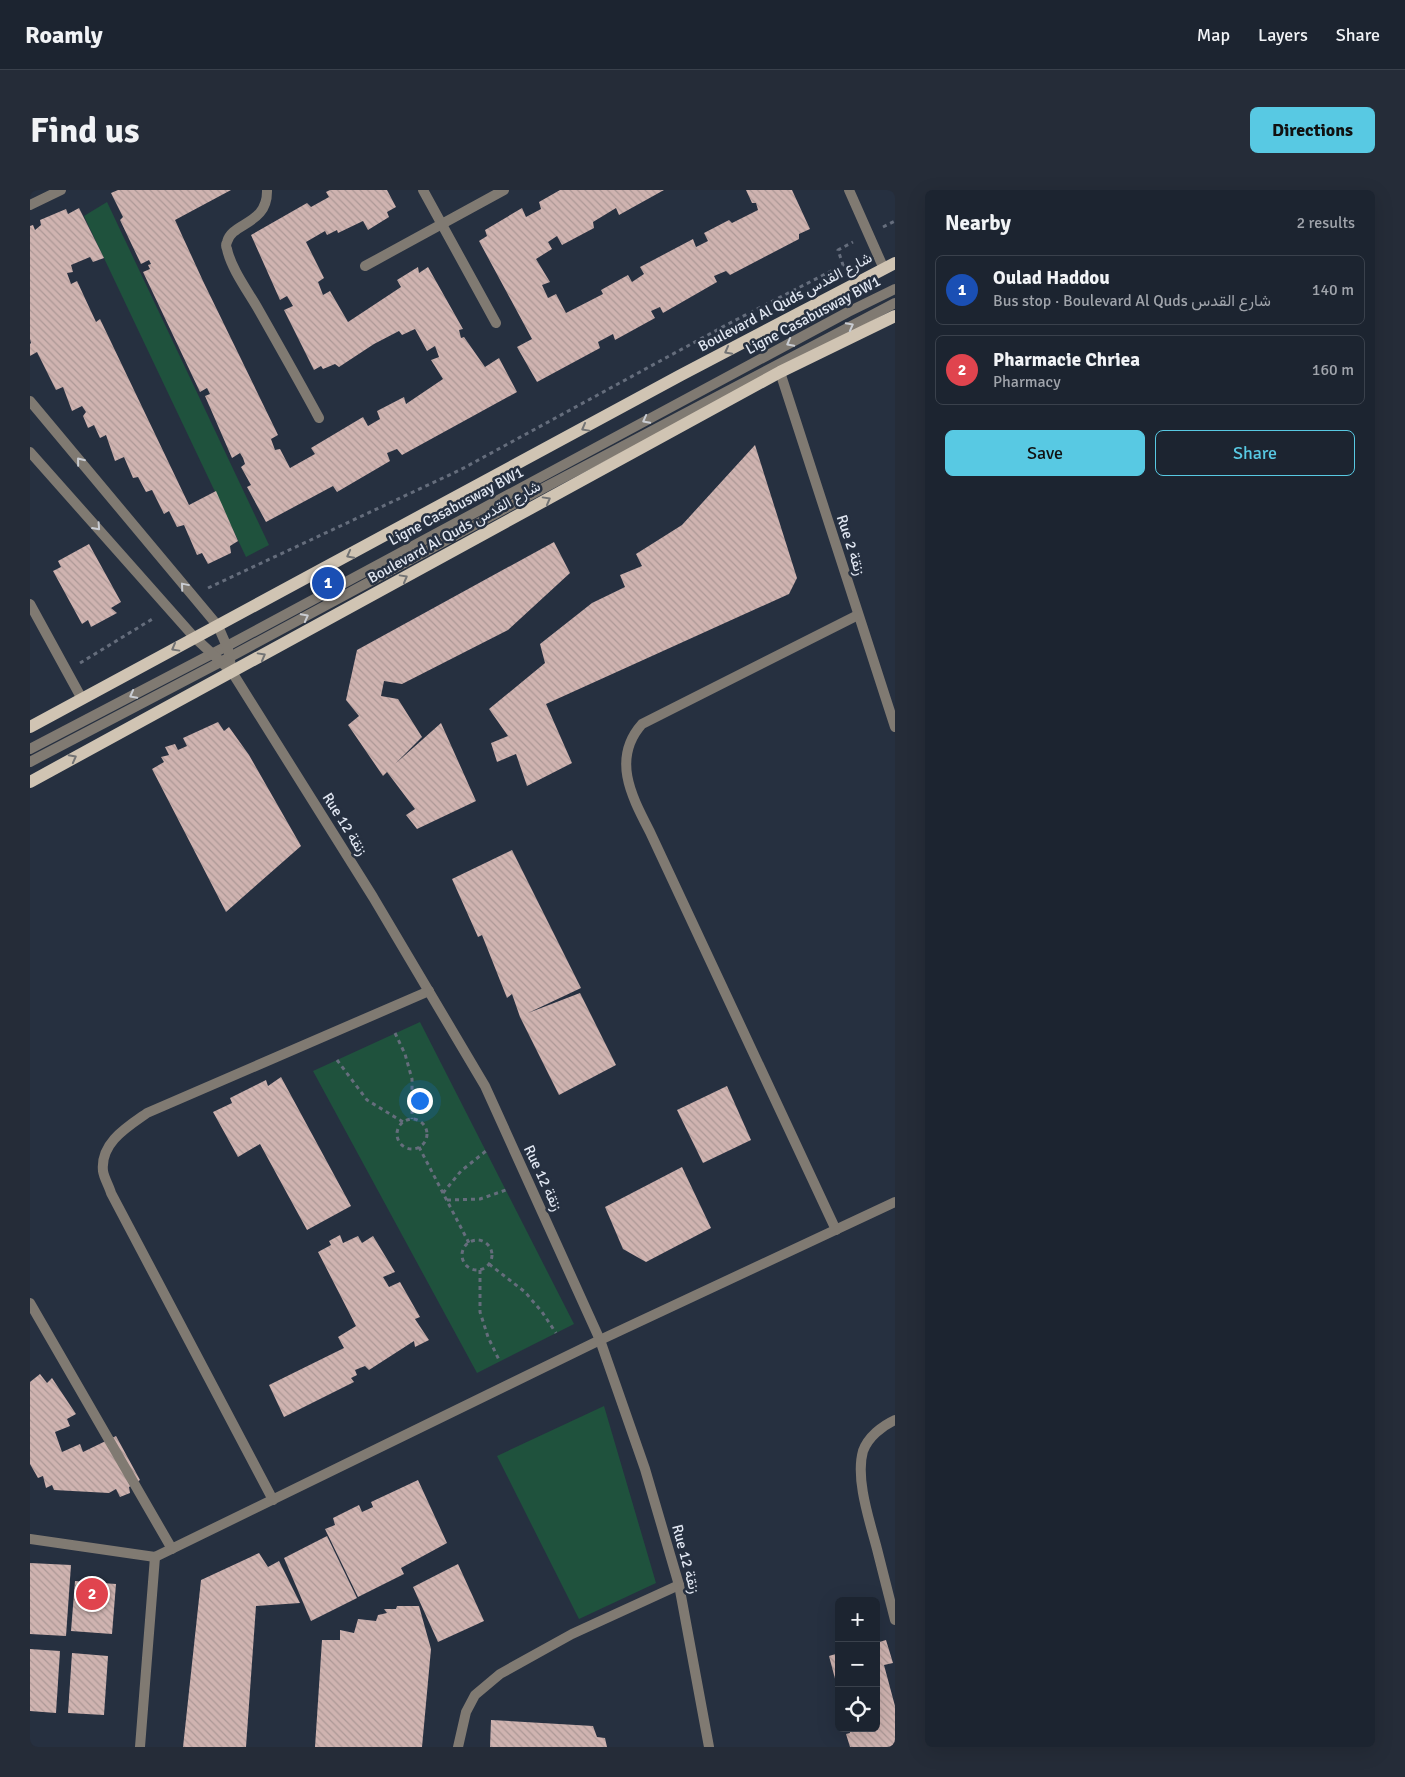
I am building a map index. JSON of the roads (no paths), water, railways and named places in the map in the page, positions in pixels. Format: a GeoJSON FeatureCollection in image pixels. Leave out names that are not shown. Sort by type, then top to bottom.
{"type":"FeatureCollection","features":[{"type":"Feature","properties":{"kind":"main road","name":"Boulevard Al Quds شارع القدس"},"geometry":{"type":"LineString","coordinates":[[30,727],[681,375],[889,266]]}},
{"type":"Feature","properties":{"kind":"main road","name":"Boulevard Al Quds شارع القدس"},"geometry":{"type":"LineString","coordinates":[[30,782],[780,372],[895,316]]}},
{"type":"Feature","properties":{"kind":"street"},"geometry":{"type":"LineString","coordinates":[[30,205],[61,190]]}},
{"type":"Feature","properties":{"kind":"street"},"geometry":{"type":"LineString","coordinates":[[267,190],[267,200],[264,208],[257,216],[229,237],[226,244],[227,250],[319,418]]}},
{"type":"Feature","properties":{"kind":"street"},"geometry":{"type":"LineString","coordinates":[[423,190],[496,323]]}},
{"type":"Feature","properties":{"kind":"street"},"geometry":{"type":"LineString","coordinates":[[365,266],[504,190]]}},
{"type":"Feature","properties":{"kind":"street"},"geometry":{"type":"LineString","coordinates":[[849,190],[869,234],[889,266]]}},
{"type":"Feature","properties":{"kind":"street","name":"Ligne Casabusway BW1"},"geometry":{"type":"LineString","coordinates":[[30,748],[227,646],[895,288]]}},
{"type":"Feature","properties":{"kind":"street","name":"Ligne Casabusway BW1"},"geometry":{"type":"LineString","coordinates":[[30,762],[225,660],[545,487],[895,302]]}},
{"type":"Feature","properties":{"kind":"street","name":"Rue 2 زنقة"},"geometry":{"type":"LineString","coordinates":[[780,372],[895,727]]}},
{"type":"Feature","properties":{"kind":"street"},"geometry":{"type":"LineString","coordinates":[[30,401],[218,626],[227,646],[225,660]]}},
{"type":"Feature","properties":{"kind":"street"},"geometry":{"type":"LineString","coordinates":[[30,452],[194,637],[211,654],[225,660],[232,672]]}},
{"type":"Feature","properties":{"kind":"street"},"geometry":{"type":"LineString","coordinates":[[30,604],[82,699]]}},
{"type":"Feature","properties":{"kind":"street"},"geometry":{"type":"LineString","coordinates":[[836,1230],[636,804],[628,783],[626,766],[633,734],[642,724],[858,615]]}},
{"type":"Feature","properties":{"kind":"street","name":"Rue 12 زنقة"},"geometry":{"type":"LineString","coordinates":[[232,672],[368,889],[485,1086],[600,1340],[645,1468],[679,1585],[709,1747]]}},
{"type":"Feature","properties":{"kind":"street"},"geometry":{"type":"LineString","coordinates":[[273,1500],[112,1193],[104,1173],[105,1157],[113,1140],[123,1130],[147,1113],[429,991]]}},
{"type":"Feature","properties":{"kind":"street"},"geometry":{"type":"LineString","coordinates":[[30,1539],[155,1557],[600,1340],[895,1202]]}},
{"type":"Feature","properties":{"kind":"street"},"geometry":{"type":"LineString","coordinates":[[30,1303],[172,1549]]}},
{"type":"Feature","properties":{"kind":"street"},"geometry":{"type":"LineString","coordinates":[[895,1420],[885,1424],[871,1437],[863,1451],[861,1464],[867,1510],[895,1620]]}},
{"type":"Feature","properties":{"kind":"street"},"geometry":{"type":"LineString","coordinates":[[140,1747],[155,1557]]}},
{"type":"Feature","properties":{"kind":"street"},"geometry":{"type":"LineString","coordinates":[[458,1747],[466,1712],[475,1695],[500,1674],[572,1634],[679,1585]]}},
{"type":"Feature","properties":{"kind":"place","name":"Oulad Haddou"},"geometry":{"type":"Point","coordinates":[328,583]}},
{"type":"Feature","properties":{"kind":"place","name":"Pharmacie Chriea"},"geometry":{"type":"Point","coordinates":[92,1594]}}]}
